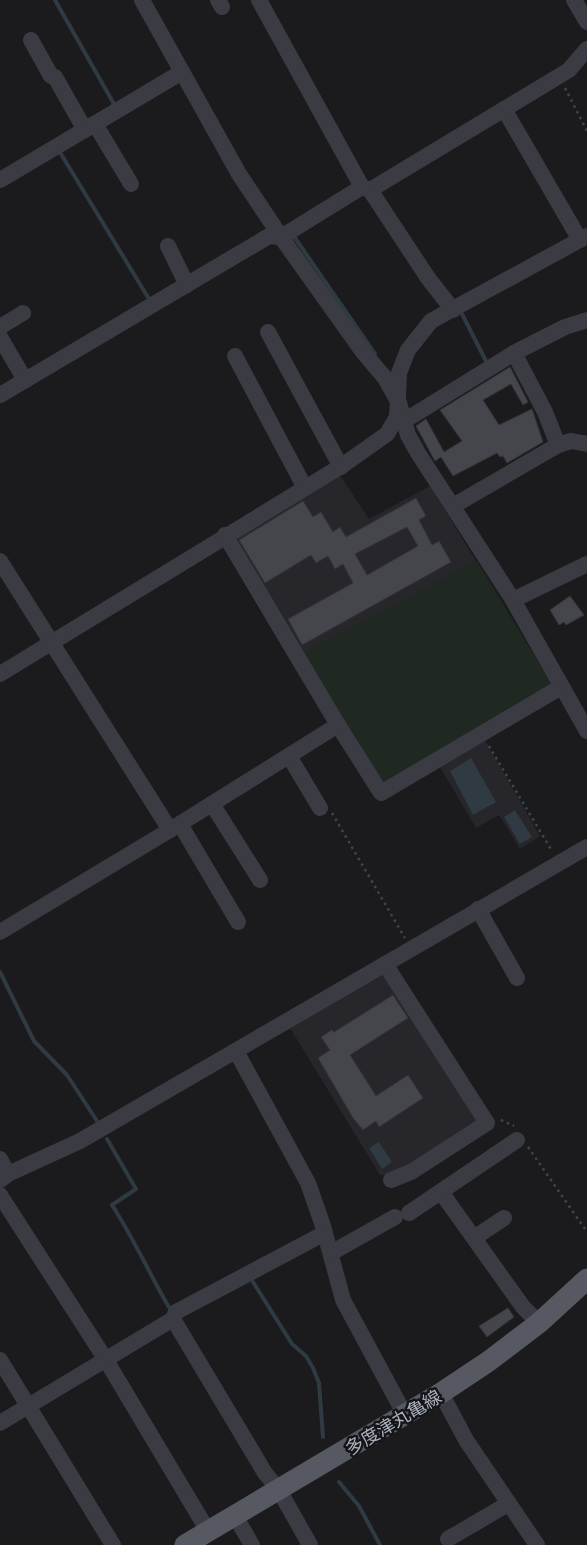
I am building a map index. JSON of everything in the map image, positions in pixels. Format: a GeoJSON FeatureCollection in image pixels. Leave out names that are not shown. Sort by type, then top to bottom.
{"type":"FeatureCollection","features":[{"type":"Feature","properties":{"kind":"main road","name":"多度津丸亀線"},"geometry":{"type":"LineString","coordinates":[[185,1545],[441,1393],[489,1361],[539,1323],[587,1279]]}},
{"type":"Feature","properties":{"kind":"street"},"geometry":{"type":"LineString","coordinates":[[142,0],[240,174],[281,237],[363,352],[385,378],[399,403],[404,421],[418,453],[513,600],[587,731]]}},
{"type":"Feature","properties":{"kind":"street"},"geometry":{"type":"LineString","coordinates":[[259,0],[366,189],[428,278],[453,310]]}},
{"type":"Feature","properties":{"kind":"street"},"geometry":{"type":"LineString","coordinates":[[574,0],[587,22]]}},
{"type":"Feature","properties":{"kind":"street"},"geometry":{"type":"LineString","coordinates":[[31,40],[51,76],[55,77],[85,125],[131,184]]}},
{"type":"Feature","properties":{"kind":"street"},"geometry":{"type":"LineString","coordinates":[[0,395],[23,377],[184,281],[269,236],[281,237],[504,109],[569,70],[587,49]]}},
{"type":"Feature","properties":{"kind":"street"},"geometry":{"type":"LineString","coordinates":[[0,180],[85,125],[182,72]]}},
{"type":"Feature","properties":{"kind":"street"},"geometry":{"type":"LineString","coordinates":[[0,674],[225,535],[341,467],[386,434],[397,417],[400,373],[408,350],[431,321],[583,238],[504,109]]}},
{"type":"Feature","properties":{"kind":"street"},"geometry":{"type":"LineString","coordinates":[[168,246],[184,281]]}},
{"type":"Feature","properties":{"kind":"street"},"geometry":{"type":"LineString","coordinates":[[0,327],[23,313]]}},
{"type":"Feature","properties":{"kind":"street"},"geometry":{"type":"LineString","coordinates":[[404,421],[514,353],[565,327],[587,320]]}},
{"type":"Feature","properties":{"kind":"street"},"geometry":{"type":"LineString","coordinates":[[268,332],[341,467]]}},
{"type":"Feature","properties":{"kind":"street"},"geometry":{"type":"LineString","coordinates":[[0,337],[23,377]]}},
{"type":"Feature","properties":{"kind":"street"},"geometry":{"type":"LineString","coordinates":[[514,353],[545,412],[558,445]]}},
{"type":"Feature","properties":{"kind":"street"},"geometry":{"type":"LineString","coordinates":[[235,356],[305,488]]}},
{"type":"Feature","properties":{"kind":"street"},"geometry":{"type":"LineString","coordinates":[[453,506],[558,445],[571,441],[587,444]]}},
{"type":"Feature","properties":{"kind":"street"},"geometry":{"type":"LineString","coordinates":[[225,535],[338,725],[381,793],[561,687]]}},
{"type":"Feature","properties":{"kind":"street"},"geometry":{"type":"LineString","coordinates":[[0,561],[50,642],[238,922]]}},
{"type":"Feature","properties":{"kind":"street"},"geometry":{"type":"LineString","coordinates":[[513,600],[587,564]]}},
{"type":"Feature","properties":{"kind":"street"},"geometry":{"type":"LineString","coordinates":[[0,932],[175,827],[338,725]]}},
{"type":"Feature","properties":{"kind":"street"},"geometry":{"type":"LineString","coordinates":[[289,756],[320,808]]}},
{"type":"Feature","properties":{"kind":"street"},"geometry":{"type":"LineString","coordinates":[[212,804],[260,880]]}},
{"type":"Feature","properties":{"kind":"street"},"geometry":{"type":"LineString","coordinates":[[0,1159],[4,1177],[80,1141],[236,1052],[587,846]]}},
{"type":"Feature","properties":{"kind":"street"},"geometry":{"type":"LineString","coordinates":[[478,909],[517,978]]}},
{"type":"Feature","properties":{"kind":"street"},"geometry":{"type":"LineString","coordinates":[[385,964],[487,1123],[411,1172],[391,1180]]}},
{"type":"Feature","properties":{"kind":"street"},"geometry":{"type":"LineString","coordinates":[[236,1052],[308,1183],[325,1233],[343,1300],[404,1415]]}},
{"type":"Feature","properties":{"kind":"street"},"geometry":{"type":"LineString","coordinates":[[330,1253],[441,1192],[521,1139]]}},
{"type":"Feature","properties":{"kind":"street"},"geometry":{"type":"LineString","coordinates":[[441,1192],[523,1307],[539,1323]]}},
{"type":"Feature","properties":{"kind":"street"},"geometry":{"type":"LineString","coordinates":[[0,1195],[106,1360],[208,1532]]}},
{"type":"Feature","properties":{"kind":"street"},"geometry":{"type":"LineString","coordinates":[[474,1238],[504,1218]]}},
{"type":"Feature","properties":{"kind":"street"},"geometry":{"type":"LineString","coordinates":[[0,1423],[173,1319],[176,1312],[325,1233]]}},
{"type":"Feature","properties":{"kind":"street"},"geometry":{"type":"LineString","coordinates":[[173,1319],[265,1473],[279,1490],[310,1545]]}},
{"type":"Feature","properties":{"kind":"street"},"geometry":{"type":"LineString","coordinates":[[0,1360],[113,1545]]}},
{"type":"Feature","properties":{"kind":"street"},"geometry":{"type":"LineString","coordinates":[[441,1393],[466,1440],[537,1545]]}},
{"type":"Feature","properties":{"kind":"street"},"geometry":{"type":"LineString","coordinates":[[448,1540],[508,1504]]}},
{"type":"Feature","properties":{"kind":"street"},"geometry":{"type":"LineString","coordinates":[[235,1516],[252,1545]]}},
{"type":"Feature","properties":{"kind":"path"},"geometry":{"type":"LineString","coordinates":[[559,76],[587,131]]}},
{"type":"Feature","properties":{"kind":"path"},"geometry":{"type":"LineString","coordinates":[[482,734],[558,862]]}},
{"type":"Feature","properties":{"kind":"path"},"geometry":{"type":"LineString","coordinates":[[320,808],[327,805],[346,833],[411,948]]}},
{"type":"Feature","properties":{"kind":"path"},"geometry":{"type":"LineString","coordinates":[[487,1123],[500,1120],[512,1123],[521,1139],[587,1232]]}},
{"type":"Feature","properties":{"kind":"shaded area"},"geometry":{"type":"Polygon","coordinates":[[[340,475],[369,519],[430,486],[551,683],[479,730],[540,836],[520,849],[499,815],[476,828],[440,767],[383,785],[234,537],[340,475]]]}},
{"type":"Feature","properties":{"kind":"shaded area"},"geometry":{"type":"Polygon","coordinates":[[[477,561],[551,683],[550,688],[383,785],[301,654],[477,561]]]}},
{"type":"Feature","properties":{"kind":"shaded area"},"geometry":{"type":"Polygon","coordinates":[[[471,758],[496,802],[473,815],[450,771],[471,758]]]}},
{"type":"Feature","properties":{"kind":"shaded area"},"geometry":{"type":"Polygon","coordinates":[[[515,810],[532,837],[520,844],[504,817],[515,810]]]}},
{"type":"Feature","properties":{"kind":"shaded area"},"geometry":{"type":"Polygon","coordinates":[[[380,973],[386,973],[479,1121],[394,1174],[385,1175],[380,1175],[290,1028],[380,973]]]}},
{"type":"Feature","properties":{"kind":"shaded area"},"geometry":{"type":"Polygon","coordinates":[[[379,1142],[392,1162],[382,1169],[369,1148],[379,1142]]]}},
{"type":"Feature","properties":{"kind":"building"},"geometry":{"type":"Polygon","coordinates":[[[510,367],[528,402],[523,405],[511,384],[483,400],[499,425],[532,409],[543,442],[507,463],[503,456],[500,457],[497,453],[453,476],[441,457],[435,461],[416,426],[426,419],[444,452],[462,441],[440,410],[510,367]]]}},
{"type":"Feature","properties":{"kind":"building"},"geometry":{"type":"Polygon","coordinates":[[[416,498],[426,516],[419,520],[432,545],[439,541],[451,562],[302,645],[288,619],[353,583],[343,564],[335,569],[328,556],[316,563],[311,555],[265,583],[239,540],[303,501],[313,517],[321,512],[333,532],[340,527],[346,537],[416,498]],[[407,527],[355,554],[367,575],[418,546],[407,527]]]}},
{"type":"Feature","properties":{"kind":"building"},"geometry":{"type":"Polygon","coordinates":[[[570,596],[584,615],[566,625],[564,622],[559,625],[550,610],[570,596]]]}},
{"type":"Feature","properties":{"kind":"building"},"geometry":{"type":"Polygon","coordinates":[[[393,995],[408,1018],[350,1055],[376,1096],[408,1075],[423,1098],[379,1127],[376,1121],[363,1130],[353,1118],[318,1058],[330,1050],[321,1037],[332,1030],[334,1032],[393,995]]]}},
{"type":"Feature","properties":{"kind":"building"},"geometry":{"type":"Polygon","coordinates":[[[508,1308],[514,1317],[487,1337],[479,1326],[508,1308]]]}},
{"type":"Feature","properties":{"kind":"waterway"},"geometry":{"type":"LineString","coordinates":[[55,0],[114,104],[112,106]]}},
{"type":"Feature","properties":{"kind":"waterway"},"geometry":{"type":"LineString","coordinates":[[61,154],[149,299]]}},
{"type":"Feature","properties":{"kind":"waterway"},"geometry":{"type":"LineString","coordinates":[[295,238],[375,354]]}},
{"type":"Feature","properties":{"kind":"waterway"},"geometry":{"type":"LineString","coordinates":[[462,314],[488,365]]}},
{"type":"Feature","properties":{"kind":"waterway"},"geometry":{"type":"LineString","coordinates":[[0,972],[34,1041],[67,1075],[97,1121]]}},
{"type":"Feature","properties":{"kind":"waterway"},"geometry":{"type":"LineString","coordinates":[[107,1139],[136,1189],[112,1205],[170,1309],[173,1308]]}},
{"type":"Feature","properties":{"kind":"waterway"},"geometry":{"type":"LineString","coordinates":[[253,1282],[292,1344],[306,1356],[313,1368],[319,1383],[323,1437]]}},
{"type":"Feature","properties":{"kind":"waterway"},"geometry":{"type":"LineString","coordinates":[[339,1482],[359,1506],[380,1545]]}}]}
